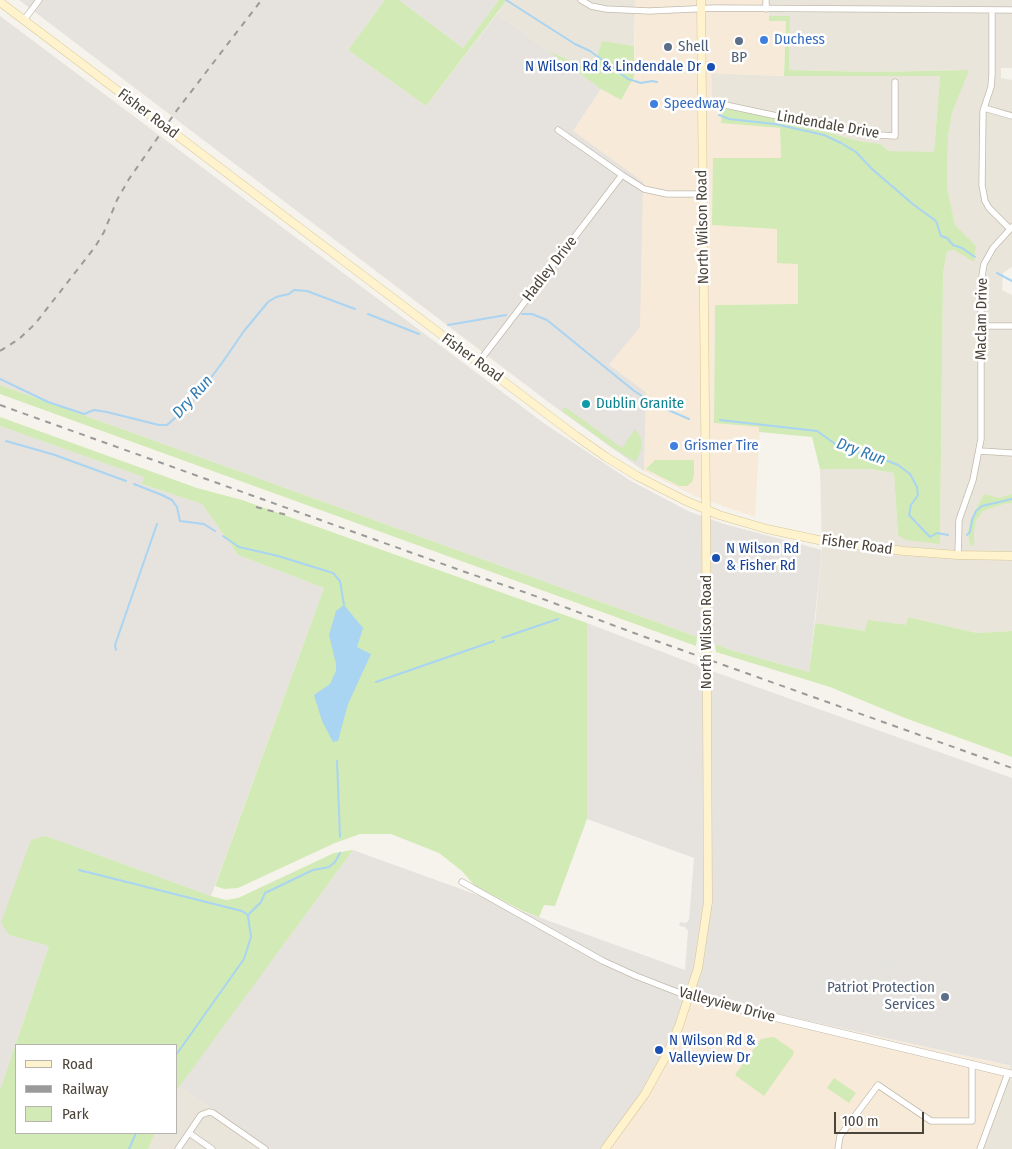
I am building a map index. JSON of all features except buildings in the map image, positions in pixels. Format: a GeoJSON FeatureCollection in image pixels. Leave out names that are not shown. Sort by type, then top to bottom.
{"type":"FeatureCollection","features":[{"type":"Feature","properties":{"kind":"main road","name":"Fisher Road"},"geometry":{"type":"LineString","coordinates":[[0,2],[478,363],[606,457],[648,482],[706,509],[747,524],[824,541],[904,552],[1012,556]]}},
{"type":"Feature","properties":{"kind":"main road","name":"North Wilson Road"},"geometry":{"type":"LineString","coordinates":[[605,1149],[645,1094],[676,1035],[690,997],[700,957],[708,902],[701,4]]}},
{"type":"Feature","properties":{"kind":"street"},"geometry":{"type":"LineString","coordinates":[[24,20],[39,0]]}},
{"type":"Feature","properties":{"kind":"street"},"geometry":{"type":"LineString","coordinates":[[580,0],[600,8],[649,11],[701,4],[766,9],[1012,10]]}},
{"type":"Feature","properties":{"kind":"street"},"geometry":{"type":"LineString","coordinates":[[766,0],[766,9]]}},
{"type":"Feature","properties":{"kind":"street","name":"Maclam Drive"},"geometry":{"type":"LineString","coordinates":[[958,555],[959,520],[973,480],[980,451],[982,398],[981,282],[984,264],[993,248],[1011,228],[990,208],[983,193],[982,126],[984,108],[991,87],[992,10]]}},
{"type":"Feature","properties":{"kind":"street","name":"Lindendale Drive"},"geometry":{"type":"LineString","coordinates":[[702,100],[776,116],[828,122],[842,129],[862,134],[895,136],[895,82]]}},
{"type":"Feature","properties":{"kind":"street"},"geometry":{"type":"LineString","coordinates":[[984,108],[1012,116]]}},
{"type":"Feature","properties":{"kind":"street"},"geometry":{"type":"LineString","coordinates":[[558,130],[638,186],[653,192],[667,194],[703,194]]}},
{"type":"Feature","properties":{"kind":"street","name":"Hadley Drive"},"geometry":{"type":"LineString","coordinates":[[478,363],[622,175]]}},
{"type":"Feature","properties":{"kind":"street"},"geometry":{"type":"LineString","coordinates":[[981,326],[1012,326]]}},
{"type":"Feature","properties":{"kind":"street"},"geometry":{"type":"LineString","coordinates":[[980,451],[1012,453]]}},
{"type":"Feature","properties":{"kind":"street","name":"Valleyview Drive"},"geometry":{"type":"LineString","coordinates":[[462,882],[603,961],[690,997],[1010,1074]]}},
{"type":"Feature","properties":{"kind":"street"},"geometry":{"type":"LineString","coordinates":[[838,1149],[840,1136],[878,1085],[931,1121],[972,1120],[972,1064]]}},
{"type":"Feature","properties":{"kind":"street"},"geometry":{"type":"LineString","coordinates":[[980,1149],[1010,1074]]}},
{"type":"Feature","properties":{"kind":"street"},"geometry":{"type":"LineString","coordinates":[[178,1149],[200,1116],[209,1112],[265,1149]]}},
{"type":"Feature","properties":{"kind":"street"},"geometry":{"type":"LineString","coordinates":[[189,1133],[212,1149]]}},
{"type":"Feature","properties":{"kind":"shaded area"},"geometry":{"type":"Polygon","coordinates":[[[19,0],[385,0],[348,50],[426,106],[497,14],[601,89],[573,131],[643,182],[640,327],[609,365],[646,392],[644,471],[551,404],[19,0]]]}},
{"type":"Feature","properties":{"kind":"shaded area"},"geometry":{"type":"Polygon","coordinates":[[[399,0],[496,0],[498,1],[463,48],[399,0]]]}},
{"type":"Feature","properties":{"kind":"shaded area"},"geometry":{"type":"Polygon","coordinates":[[[507,0],[635,0],[634,46],[602,42],[592,71],[547,50],[497,14],[507,0]]]}},
{"type":"Feature","properties":{"kind":"shaded area"},"geometry":{"type":"Polygon","coordinates":[[[635,0],[768,0],[769,21],[786,21],[784,76],[711,73],[712,106],[723,108],[722,123],[780,128],[781,159],[713,158],[778,229],[798,263],[799,304],[715,305],[714,423],[760,427],[755,517],[697,497],[644,471],[646,392],[609,365],[640,327],[573,131],[601,89],[621,100],[634,77],[635,0]]]}},
{"type":"Feature","properties":{"kind":"shaded area"},"geometry":{"type":"Polygon","coordinates":[[[768,0],[1012,0],[1012,68],[1001,68],[1001,78],[1012,80],[1012,267],[1003,273],[1002,290],[1012,295],[1012,631],[977,633],[908,617],[907,625],[865,631],[815,623],[822,550],[820,469],[870,469],[894,473],[898,535],[940,544],[943,274],[947,251],[954,250],[974,261],[955,225],[947,187],[948,136],[952,113],[968,70],[872,72],[789,70],[790,17],[769,16],[768,0]]]}},
{"type":"Feature","properties":{"kind":"shaded area"},"geometry":{"type":"Polygon","coordinates":[[[0,16],[545,424],[631,481],[688,511],[724,524],[822,550],[809,672],[731,650],[0,385],[0,16]]]}},
{"type":"Feature","properties":{"kind":"shaded area"},"geometry":{"type":"Polygon","coordinates":[[[711,73],[784,76],[940,76],[934,153],[889,151],[880,144],[859,141],[787,121],[712,106],[711,73]]]}},
{"type":"Feature","properties":{"kind":"shaded area"},"geometry":{"type":"Polygon","coordinates":[[[0,426],[145,477],[142,484],[202,504],[238,555],[324,588],[211,896],[46,836],[9,935],[49,946],[0,1090],[0,426]]]}},
{"type":"Feature","properties":{"kind":"shaded area"},"geometry":{"type":"Polygon","coordinates":[[[587,623],[712,671],[1012,778],[1012,1066],[692,995],[661,1074],[608,1149],[271,1149],[179,1086],[353,850],[685,970],[688,931],[685,927],[679,926],[680,922],[686,923],[689,920],[694,858],[587,819],[587,623]]]}},
{"type":"Feature","properties":{"kind":"shaded area"},"geometry":{"type":"Polygon","coordinates":[[[883,934],[890,934],[890,957],[906,957],[906,975],[884,975],[883,934]]]}},
{"type":"Feature","properties":{"kind":"shaded area"},"geometry":{"type":"Polygon","coordinates":[[[691,995],[1010,1066],[978,1149],[608,1149],[691,995]]]}},
{"type":"Feature","properties":{"kind":"shaded area"},"geometry":{"type":"Polygon","coordinates":[[[1010,1066],[1012,1066],[1012,1149],[978,1149],[1010,1066]]]}},
{"type":"Feature","properties":{"kind":"shaded area"},"geometry":{"type":"Polygon","coordinates":[[[179,1086],[271,1149],[148,1149],[155,1134],[178,1134],[179,1086]]]}},
{"type":"Feature","properties":{"kind":"green space"},"geometry":{"type":"Polygon","coordinates":[[[385,0],[399,0],[463,48],[498,1],[496,0],[507,0],[426,106],[348,50],[385,0]]]}},
{"type":"Feature","properties":{"kind":"green space"},"geometry":{"type":"Polygon","coordinates":[[[769,16],[790,16],[789,70],[872,72],[969,70],[952,113],[948,136],[947,187],[955,225],[976,246],[974,262],[954,250],[947,251],[943,274],[940,544],[906,540],[898,535],[894,473],[870,469],[820,469],[812,437],[759,432],[759,427],[714,423],[715,305],[798,304],[798,264],[777,263],[777,229],[712,225],[713,158],[781,158],[780,128],[721,123],[723,108],[787,121],[859,141],[880,144],[889,151],[934,152],[940,76],[784,76],[786,21],[769,21],[769,16]]]}},
{"type":"Feature","properties":{"kind":"green space"},"geometry":{"type":"Polygon","coordinates":[[[602,41],[634,46],[634,77],[621,100],[601,89],[547,50],[592,71],[602,41]]]}},
{"type":"Feature","properties":{"kind":"green space"},"geometry":{"type":"Polygon","coordinates":[[[0,385],[684,632],[697,637],[696,646],[0,394],[0,385]]]}},
{"type":"Feature","properties":{"kind":"green space"},"geometry":{"type":"Polygon","coordinates":[[[565,407],[622,448],[635,429],[641,438],[642,447],[636,462],[613,448],[562,411],[565,407]]]}},
{"type":"Feature","properties":{"kind":"green space"},"geometry":{"type":"Polygon","coordinates":[[[0,417],[197,488],[242,500],[587,623],[587,819],[555,906],[544,905],[539,917],[523,911],[475,886],[462,871],[439,853],[391,834],[360,834],[335,843],[238,888],[224,889],[215,886],[324,588],[238,555],[202,504],[142,484],[144,477],[0,426],[0,417]]]}},
{"type":"Feature","properties":{"kind":"green space"},"geometry":{"type":"Polygon","coordinates":[[[655,460],[694,460],[692,482],[687,486],[679,486],[646,469],[655,460]]]}},
{"type":"Feature","properties":{"kind":"green space"},"geometry":{"type":"Polygon","coordinates":[[[984,494],[999,498],[1012,494],[1012,503],[983,511],[976,520],[974,546],[970,545],[968,532],[971,519],[984,494]]]}},
{"type":"Feature","properties":{"kind":"green space"},"geometry":{"type":"Polygon","coordinates":[[[908,617],[977,633],[1012,631],[1012,757],[905,718],[830,687],[716,652],[715,644],[809,672],[815,623],[865,631],[868,620],[906,625],[908,617]]]}},
{"type":"Feature","properties":{"kind":"green space"},"geometry":{"type":"Polygon","coordinates":[[[46,836],[226,900],[238,898],[334,853],[353,850],[178,1088],[178,1044],[16,1044],[49,946],[9,935],[1,923],[31,840],[46,836]]]}},
{"type":"Feature","properties":{"kind":"green space"},"geometry":{"type":"Polygon","coordinates":[[[774,1037],[794,1051],[764,1096],[735,1075],[761,1039],[774,1037]]]}},
{"type":"Feature","properties":{"kind":"green space"},"geometry":{"type":"Polygon","coordinates":[[[15,1046],[15,1134],[155,1134],[148,1149],[0,1149],[0,1090],[15,1046]]]}},
{"type":"Feature","properties":{"kind":"green space"},"geometry":{"type":"Polygon","coordinates":[[[834,1078],[856,1093],[849,1103],[827,1088],[834,1078]]]}},
{"type":"Feature","properties":{"kind":"water"},"geometry":{"type":"Polygon","coordinates":[[[344,605],[363,628],[357,647],[371,654],[348,704],[338,741],[333,742],[322,721],[314,695],[330,684],[336,671],[329,635],[336,611],[344,605]]]}},
{"type":"Feature","properties":{"kind":"waterway"},"geometry":{"type":"LineString","coordinates":[[506,0],[575,44],[590,51],[628,79],[641,83],[657,82]]}},
{"type":"Feature","properties":{"kind":"waterway"},"geometry":{"type":"LineString","coordinates":[[719,115],[729,119],[775,124],[824,135],[841,143],[856,152],[872,169],[936,221],[941,236],[975,257]]}},
{"type":"Feature","properties":{"kind":"waterway"},"geometry":{"type":"LineString","coordinates":[[997,273],[1012,281]]}},
{"type":"Feature","properties":{"kind":"waterway","name":"Dry Run"},"geometry":{"type":"LineString","coordinates":[[0,379],[48,402],[84,414],[94,410],[159,425],[167,425],[190,405],[244,331],[268,302],[276,297],[289,294],[294,290],[307,291],[355,309]]}},
{"type":"Feature","properties":{"kind":"waterway","name":"Dry Run"},"geometry":{"type":"LineString","coordinates":[[368,314],[419,334]]}},
{"type":"Feature","properties":{"kind":"waterway","name":"Dry Run"},"geometry":{"type":"LineString","coordinates":[[522,314],[532,314],[547,320],[633,390],[652,403],[689,419]]}},
{"type":"Feature","properties":{"kind":"waterway","name":"Dry Run"},"geometry":{"type":"LineString","coordinates":[[448,325],[506,315]]}},
{"type":"Feature","properties":{"kind":"waterway","name":"Dry Run"},"geometry":{"type":"LineString","coordinates":[[720,420],[817,431],[841,448],[880,458],[898,465],[910,474],[917,487],[918,495],[911,505],[909,515],[930,537],[937,533],[948,535]]}},
{"type":"Feature","properties":{"kind":"waterway"},"geometry":{"type":"LineString","coordinates":[[6,441],[55,455],[126,481]]}},
{"type":"Feature","properties":{"kind":"waterway"},"geometry":{"type":"LineString","coordinates":[[134,484],[172,500],[177,507],[180,521],[204,524],[215,531]]}},
{"type":"Feature","properties":{"kind":"waterway","name":"Dry Run"},"geometry":{"type":"LineString","coordinates":[[967,535],[970,532],[976,511],[982,506],[1012,499]]}},
{"type":"Feature","properties":{"kind":"waterway"},"geometry":{"type":"LineString","coordinates":[[116,650],[115,645],[157,524]]}},
{"type":"Feature","properties":{"kind":"waterway"},"geometry":{"type":"LineString","coordinates":[[223,536],[239,547],[278,556],[333,573],[340,581],[344,605]]}},
{"type":"Feature","properties":{"kind":"waterway"},"geometry":{"type":"LineString","coordinates":[[502,638],[558,619]]}},
{"type":"Feature","properties":{"kind":"waterway"},"geometry":{"type":"LineString","coordinates":[[376,682],[494,641]]}},
{"type":"Feature","properties":{"kind":"waterway"},"geometry":{"type":"LineString","coordinates":[[337,761],[340,837]]}},
{"type":"Feature","properties":{"kind":"waterway"},"geometry":{"type":"LineString","coordinates":[[79,870],[242,911],[248,915],[261,902],[265,893],[313,870],[329,867],[335,862],[340,853]]}},
{"type":"Feature","properties":{"kind":"waterway"},"geometry":{"type":"LineString","coordinates":[[178,1052],[244,959],[251,937],[248,916]]}},
{"type":"Feature","properties":{"kind":"waterway"},"geometry":{"type":"LineString","coordinates":[[129,1149],[136,1134]]}},
{"type":"Feature","properties":{"kind":"railway"},"geometry":{"type":"LineString","coordinates":[[0,351],[19,339],[35,324],[95,247],[129,179],[177,110],[260,2]]}},
{"type":"Feature","properties":{"kind":"railway"},"geometry":{"type":"LineString","coordinates":[[0,405],[1012,768]]}},
{"type":"Feature","properties":{"kind":"railway"},"geometry":{"type":"LineString","coordinates":[[256,507],[287,515]]}},
{"type":"Feature","properties":{"kind":"place","name":"Duchess"},"geometry":{"type":"Point","coordinates":[764,40]}},
{"type":"Feature","properties":{"kind":"place","name":"BP"},"geometry":{"type":"Point","coordinates":[739,41]}},
{"type":"Feature","properties":{"kind":"place","name":"Shell"},"geometry":{"type":"Point","coordinates":[668,47]}},
{"type":"Feature","properties":{"kind":"place","name":"N Wilson Rd & Lindendale Dr"},"geometry":{"type":"Point","coordinates":[711,67]}},
{"type":"Feature","properties":{"kind":"place","name":"Speedway"},"geometry":{"type":"Point","coordinates":[654,104]}},
{"type":"Feature","properties":{"kind":"place","name":"Dublin Granite"},"geometry":{"type":"Point","coordinates":[586,404]}},
{"type":"Feature","properties":{"kind":"place","name":"Grismer Tire"},"geometry":{"type":"Point","coordinates":[674,446]}},
{"type":"Feature","properties":{"kind":"place","name":"N Wilson Rd & Fisher Rd"},"geometry":{"type":"Point","coordinates":[716,558]}},
{"type":"Feature","properties":{"kind":"place","name":"Patriot Protection Services"},"geometry":{"type":"Point","coordinates":[945,997]}},
{"type":"Feature","properties":{"kind":"place","name":"N Wilson Rd & Valleyview Dr"},"geometry":{"type":"Point","coordinates":[659,1050]}}]}
